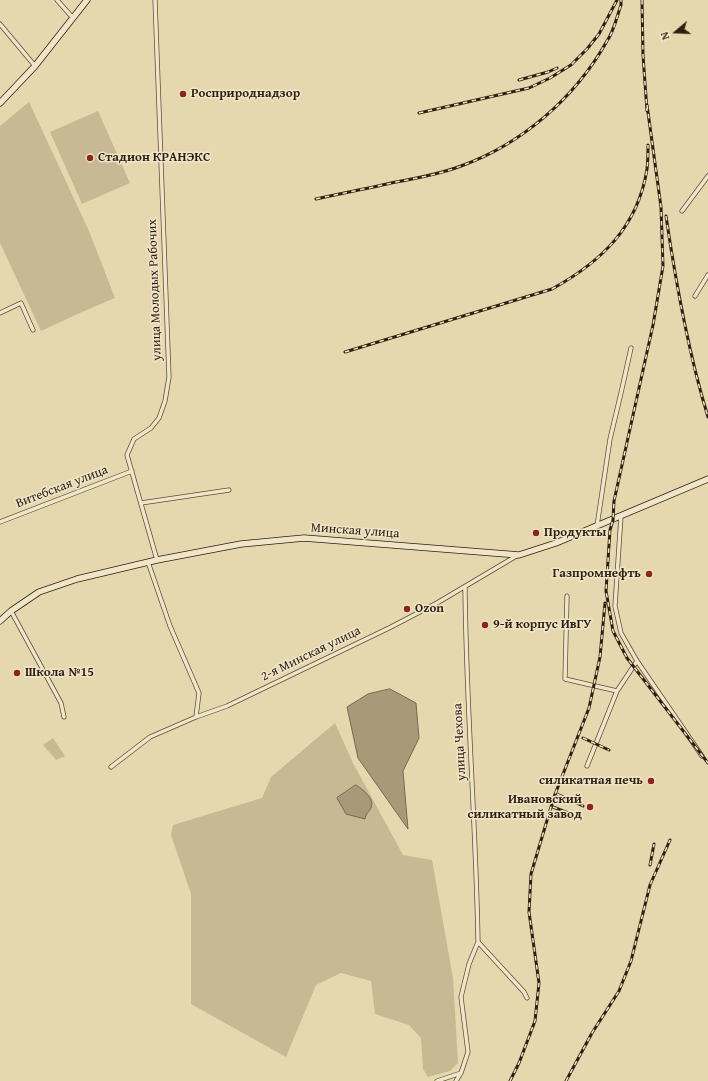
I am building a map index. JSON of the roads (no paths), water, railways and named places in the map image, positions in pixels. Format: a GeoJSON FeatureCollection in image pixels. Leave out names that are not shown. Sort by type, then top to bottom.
{"type":"FeatureCollection","features":[{"type":"Feature","properties":{"kind":"main road"},"geometry":{"type":"LineString","coordinates":[[0,103],[35,66],[87,0]]}},
{"type":"Feature","properties":{"kind":"main road","name":"Минская улица"},"geometry":{"type":"LineString","coordinates":[[0,621],[11,611],[39,592],[77,579],[157,560],[241,544],[304,538],[519,555],[548,546],[708,479]]}},
{"type":"Feature","properties":{"kind":"street"},"geometry":{"type":"LineString","coordinates":[[57,0],[73,18]]}},
{"type":"Feature","properties":{"kind":"street","name":"улица Молодых Рабочих"},"geometry":{"type":"LineString","coordinates":[[155,0],[169,378],[165,401],[159,418],[151,428],[134,439],[127,455],[157,560]]}},
{"type":"Feature","properties":{"kind":"street"},"geometry":{"type":"LineString","coordinates":[[0,24],[35,66]]}},
{"type":"Feature","properties":{"kind":"street"},"geometry":{"type":"LineString","coordinates":[[682,211],[708,176]]}},
{"type":"Feature","properties":{"kind":"street"},"geometry":{"type":"LineString","coordinates":[[695,296],[708,275]]}},
{"type":"Feature","properties":{"kind":"street"},"geometry":{"type":"LineString","coordinates":[[0,313],[21,303],[33,330]]}},
{"type":"Feature","properties":{"kind":"street"},"geometry":{"type":"LineString","coordinates":[[597,526],[610,439],[622,393],[631,348]]}},
{"type":"Feature","properties":{"kind":"street","name":"Витебская улица"},"geometry":{"type":"LineString","coordinates":[[0,522],[132,471]]}},
{"type":"Feature","properties":{"kind":"street"},"geometry":{"type":"LineString","coordinates":[[140,503],[229,490]]}},
{"type":"Feature","properties":{"kind":"street"},"geometry":{"type":"LineString","coordinates":[[621,516],[615,606],[621,633],[637,661],[702,756]]}},
{"type":"Feature","properties":{"kind":"street","name":"2-я Минская улица"},"geometry":{"type":"LineString","coordinates":[[111,767],[150,737],[196,717],[227,706],[389,628],[437,603],[519,555]]}},
{"type":"Feature","properties":{"kind":"street"},"geometry":{"type":"LineString","coordinates":[[148,562],[170,626],[199,693],[196,717]]}},
{"type":"Feature","properties":{"kind":"street","name":"улица Чехова"},"geometry":{"type":"LineString","coordinates":[[465,587],[466,657],[478,942]]}},
{"type":"Feature","properties":{"kind":"street"},"geometry":{"type":"LineString","coordinates":[[567,596],[565,679],[617,691]]}},
{"type":"Feature","properties":{"kind":"street"},"geometry":{"type":"LineString","coordinates":[[11,611],[61,703],[64,717]]}},
{"type":"Feature","properties":{"kind":"street"},"geometry":{"type":"LineString","coordinates":[[587,766],[617,691],[637,661]]}},
{"type":"Feature","properties":{"kind":"street"},"geometry":{"type":"LineString","coordinates":[[456,1081],[468,1052],[462,997],[469,964],[478,942],[524,992],[527,998]]}},
{"type":"Feature","properties":{"kind":"street"},"geometry":{"type":"LineString","coordinates":[[437,1081],[461,1072]]}},
{"type":"Feature","properties":{"kind":"railway"},"geometry":{"type":"LineString","coordinates":[[419,113],[529,88],[550,78],[571,65],[587,49],[599,34],[617,0]]}},
{"type":"Feature","properties":{"kind":"railway"},"geometry":{"type":"LineString","coordinates":[[316,199],[421,177],[461,166],[483,157],[526,132],[563,100],[594,62],[613,28],[621,5],[621,0]]}},
{"type":"Feature","properties":{"kind":"railway"},"geometry":{"type":"LineString","coordinates":[[642,0],[643,55],[647,111]]}},
{"type":"Feature","properties":{"kind":"railway"},"geometry":{"type":"LineString","coordinates":[[519,80],[557,68]]}},
{"type":"Feature","properties":{"kind":"railway"},"geometry":{"type":"LineString","coordinates":[[647,105],[661,207],[663,266],[653,325],[614,501],[613,520],[610,530],[606,591],[613,631],[627,658],[708,763]]}},
{"type":"Feature","properties":{"kind":"railway"},"geometry":{"type":"LineString","coordinates":[[345,352],[552,289],[570,278],[601,254],[614,241],[626,225],[642,190],[647,169],[648,145]]}},
{"type":"Feature","properties":{"kind":"railway"},"geometry":{"type":"LineString","coordinates":[[666,216],[683,318],[694,368],[708,417]]}},
{"type":"Feature","properties":{"kind":"railway"},"geometry":{"type":"LineString","coordinates":[[510,1081],[519,1063],[535,1021],[539,983],[529,912],[531,874],[554,797],[589,708],[600,657],[605,603]]}},
{"type":"Feature","properties":{"kind":"railway"},"geometry":{"type":"LineString","coordinates":[[583,738],[609,750]]}},
{"type":"Feature","properties":{"kind":"railway"},"geometry":{"type":"LineString","coordinates":[[557,794],[583,806]]}},
{"type":"Feature","properties":{"kind":"railway"},"geometry":{"type":"LineString","coordinates":[[553,807],[578,817]]}},
{"type":"Feature","properties":{"kind":"railway"},"geometry":{"type":"LineString","coordinates":[[566,1081],[592,1033],[619,991],[631,961],[650,885],[670,840]]}},
{"type":"Feature","properties":{"kind":"railway"},"geometry":{"type":"LineString","coordinates":[[650,865],[654,844]]}},
{"type":"Feature","properties":{"kind":"place","name":"Росприроднадзор"},"geometry":{"type":"Point","coordinates":[183,94]}},
{"type":"Feature","properties":{"kind":"place","name":"Стадион КРАНЭКС"},"geometry":{"type":"Point","coordinates":[90,158]}},
{"type":"Feature","properties":{"kind":"place","name":"Продукты"},"geometry":{"type":"Point","coordinates":[536,533]}},
{"type":"Feature","properties":{"kind":"place","name":"Газпромнефть"},"geometry":{"type":"Point","coordinates":[649,574]}},
{"type":"Feature","properties":{"kind":"place","name":"Ozon"},"geometry":{"type":"Point","coordinates":[407,609]}},
{"type":"Feature","properties":{"kind":"place","name":"9-й корпус ИвГУ"},"geometry":{"type":"Point","coordinates":[485,625]}},
{"type":"Feature","properties":{"kind":"place","name":"Школа №15"},"geometry":{"type":"Point","coordinates":[17,673]}},
{"type":"Feature","properties":{"kind":"place","name":"силикатная печь"},"geometry":{"type":"Point","coordinates":[651,781]}},
{"type":"Feature","properties":{"kind":"place","name":"Ивановский силикатный завод"},"geometry":{"type":"Point","coordinates":[590,807]}}]}
